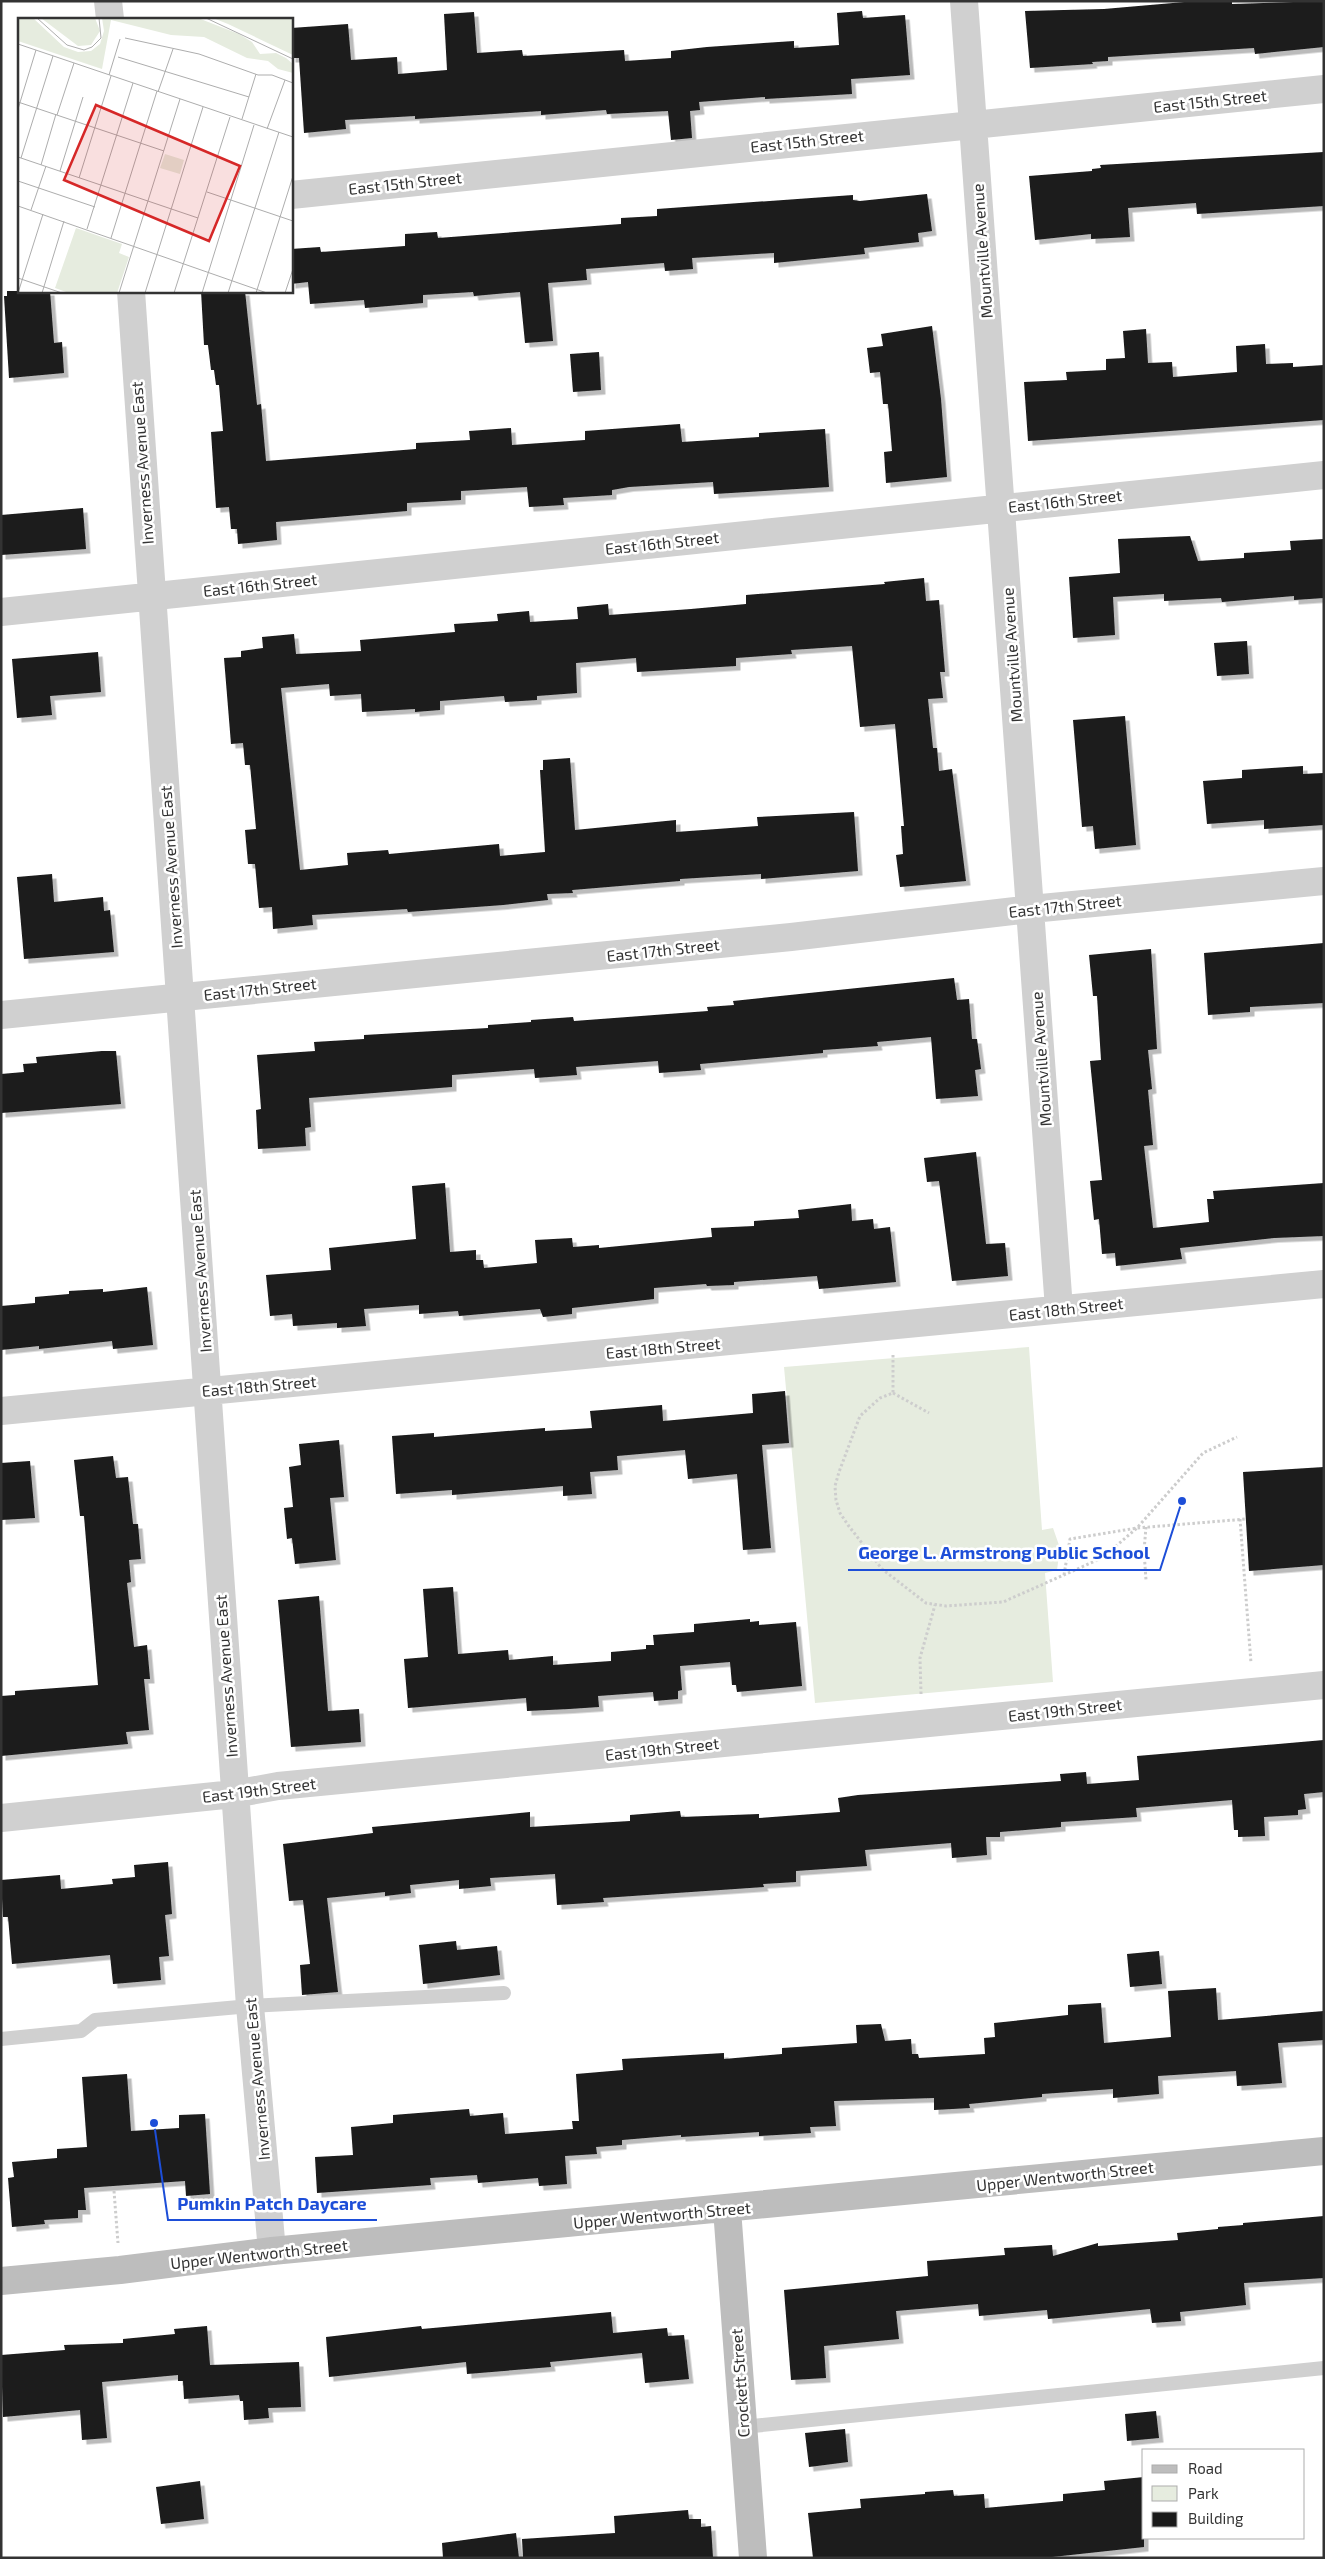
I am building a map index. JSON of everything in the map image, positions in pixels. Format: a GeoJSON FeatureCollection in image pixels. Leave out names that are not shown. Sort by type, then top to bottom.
{"type":"FeatureCollection","features":[{"type":"Feature","properties":{"kind":"main road","name":"Upper Wentworth Street"},"geometry":{"type":"LineString","coordinates":[[1,2281],[120,2270],[272,2251],[727,2209],[1324,2150]]}},
{"type":"Feature","properties":{"kind":"main road","name":"Crockett Street"},"geometry":{"type":"LineString","coordinates":[[727,2209],[753,2558]]}},
{"type":"Feature","properties":{"kind":"street"},"geometry":{"type":"LineString","coordinates":[[108,1],[110,18]]}},
{"type":"Feature","properties":{"kind":"street","name":"Mountville Avenue"},"geometry":{"type":"LineString","coordinates":[[964,1],[1059,1309]]}},
{"type":"Feature","properties":{"kind":"street","name":"East 15th Street"},"geometry":{"type":"LineString","coordinates":[[292,195],[1324,89]]}},
{"type":"Feature","properties":{"kind":"street","name":"Inverness Avenue East"},"geometry":{"type":"LineString","coordinates":[[131,292],[209,1390],[218,1564],[234,1794],[250,2006],[272,2251]]}},
{"type":"Feature","properties":{"kind":"street","name":"East 16th Street"},"geometry":{"type":"LineString","coordinates":[[1,612],[1324,475]]}},
{"type":"Feature","properties":{"kind":"street","name":"East 17th Street"},"geometry":{"type":"LineString","coordinates":[[1,1015],[791,937],[1030,908],[1324,881]]}},
{"type":"Feature","properties":{"kind":"street","name":"East 18th Street"},"geometry":{"type":"LineString","coordinates":[[1,1411],[1324,1284]]}},
{"type":"Feature","properties":{"kind":"street","name":"East 19th Street"},"geometry":{"type":"LineString","coordinates":[[1,1818],[234,1794],[263,1788],[1324,1685]]}},
{"type":"Feature","properties":{"kind":"lane"},"geometry":{"type":"LineString","coordinates":[[1,2038],[81,2031],[95,2020],[250,2006],[504,1993]]}},
{"type":"Feature","properties":{"kind":"lane"},"geometry":{"type":"LineString","coordinates":[[743,2427],[1324,2368]]}},
{"type":"Feature","properties":{"kind":"path"},"geometry":{"type":"LineString","coordinates":[[893,1349],[893,1393]]}},
{"type":"Feature","properties":{"kind":"path"},"geometry":{"type":"LineString","coordinates":[[930,1413],[893,1393],[880,1398],[860,1416],[839,1472],[835,1486],[836,1500],[840,1514],[882,1569],[926,1603],[946,1606],[1003,1602],[1102,1558],[1137,1528],[1203,1453],[1236,1437]]}},
{"type":"Feature","properties":{"kind":"path"},"geometry":{"type":"LineString","coordinates":[[1240,1519],[1252,1669]]}},
{"type":"Feature","properties":{"kind":"path"},"geometry":{"type":"LineString","coordinates":[[1064,1576],[1070,1539],[1137,1528],[1246,1519]]}},
{"type":"Feature","properties":{"kind":"path"},"geometry":{"type":"LineString","coordinates":[[1146,1527],[1144,1551],[1146,1580]]}},
{"type":"Feature","properties":{"kind":"path"},"geometry":{"type":"LineString","coordinates":[[921,1700],[920,1658],[936,1605]]}},
{"type":"Feature","properties":{"kind":"path"},"geometry":{"type":"LineString","coordinates":[[114,2191],[120,2270]]}},
{"type":"Feature","properties":{"kind":"green space"},"geometry":{"type":"Polygon","coordinates":[[[1029,1347],[1042,1530],[1053,1528],[1060,1548],[1057,1570],[1045,1573],[1053,1682],[815,1703],[784,1367],[1029,1347]]]}},
{"type":"Feature","properties":{"kind":"building"},"geometry":{"type":"Polygon","coordinates":[[[1196,1],[1232,1],[1232,4],[1324,1],[1324,47],[1255,54],[1254,48],[1108,57],[1108,61],[1092,62],[1093,64],[1030,68],[1025,11],[1104,9],[1196,1]]]}},
{"type":"Feature","properties":{"kind":"building"},"geometry":{"type":"Polygon","coordinates":[[[862,11],[863,18],[905,15],[910,75],[851,79],[852,94],[765,99],[765,97],[699,102],[700,110],[690,111],[692,138],[671,140],[668,111],[607,114],[606,110],[541,115],[541,111],[415,119],[415,116],[345,120],[346,129],[304,133],[299,58],[292,58],[292,28],[348,24],[351,60],[397,57],[398,74],[447,70],[444,14],[474,12],[477,53],[522,50],[523,56],[624,50],[625,61],[671,58],[671,51],[707,47],[794,41],[794,48],[839,45],[837,13],[862,11]]]}},
{"type":"Feature","properties":{"kind":"building"},"geometry":{"type":"Polygon","coordinates":[[[1324,152],[1324,206],[1197,214],[1196,203],[1128,208],[1130,237],[1091,239],[1091,234],[1035,240],[1029,176],[1092,171],[1092,169],[1101,168],[1100,165],[1324,152]]]}},
{"type":"Feature","properties":{"kind":"building"},"geometry":{"type":"Polygon","coordinates":[[[927,194],[932,231],[918,233],[919,242],[864,248],[865,254],[774,263],[774,253],[692,258],[693,269],[665,271],[664,263],[586,269],[587,280],[548,283],[553,341],[525,343],[520,292],[474,296],[473,292],[423,295],[423,303],[365,308],[364,300],[310,304],[308,282],[292,284],[292,249],[320,247],[321,252],[405,246],[405,234],[437,232],[438,238],[621,224],[621,218],[657,216],[657,209],[853,195],[853,200],[860,201],[927,194]]]}},
{"type":"Feature","properties":{"kind":"building"},"geometry":{"type":"Polygon","coordinates":[[[7,291],[50,292],[54,343],[62,342],[64,373],[9,378],[4,296],[7,296],[7,291]]]}},
{"type":"Feature","properties":{"kind":"building"},"geometry":{"type":"Polygon","coordinates":[[[201,292],[245,292],[257,405],[261,404],[266,461],[416,449],[416,443],[470,440],[469,431],[511,428],[512,445],[585,440],[585,431],[680,424],[682,442],[759,437],[759,433],[825,429],[829,487],[714,494],[713,482],[629,487],[612,490],[612,495],[563,498],[564,505],[529,507],[527,487],[461,491],[461,500],[407,503],[407,511],[276,522],[277,540],[238,544],[237,529],[231,529],[229,507],[216,508],[211,432],[223,431],[219,385],[216,385],[214,370],[211,370],[208,345],[204,345],[201,292]]]}},
{"type":"Feature","properties":{"kind":"building"},"geometry":{"type":"Polygon","coordinates":[[[932,326],[941,399],[947,477],[886,483],[884,452],[892,451],[888,404],[883,404],[880,372],[870,373],[867,348],[883,346],[881,334],[932,326]]]}},
{"type":"Feature","properties":{"kind":"building"},"geometry":{"type":"Polygon","coordinates":[[[1146,329],[1148,363],[1172,362],[1173,377],[1237,372],[1236,346],[1265,344],[1266,364],[1293,363],[1293,367],[1324,365],[1324,420],[1028,441],[1024,382],[1067,380],[1066,372],[1106,370],[1106,359],[1125,358],[1123,331],[1146,329]]]}},
{"type":"Feature","properties":{"kind":"building"},"geometry":{"type":"Polygon","coordinates":[[[599,352],[601,390],[573,392],[570,354],[599,352]]]}},
{"type":"Feature","properties":{"kind":"building"},"geometry":{"type":"Polygon","coordinates":[[[83,508],[86,549],[1,555],[1,515],[83,508]]]}},
{"type":"Feature","properties":{"kind":"building"},"geometry":{"type":"Polygon","coordinates":[[[1190,536],[1198,561],[1244,558],[1244,553],[1291,550],[1290,541],[1324,539],[1324,598],[1294,600],[1294,596],[1222,602],[1221,598],[1164,601],[1164,594],[1113,597],[1115,635],[1073,638],[1069,577],[1120,573],[1118,539],[1190,536]]]}},
{"type":"Feature","properties":{"kind":"building"},"geometry":{"type":"Polygon","coordinates":[[[924,578],[926,601],[939,600],[945,672],[940,672],[943,698],[928,699],[933,748],[937,748],[939,771],[952,769],[966,881],[900,887],[896,855],[903,854],[901,826],[904,826],[895,724],[860,727],[852,646],[791,650],[792,654],[736,658],[736,666],[637,672],[636,658],[576,663],[577,693],[537,696],[537,700],[505,702],[504,696],[440,701],[440,710],[415,712],[415,709],[362,712],[361,694],[330,696],[329,684],[281,688],[300,870],[348,865],[347,853],[388,850],[389,854],[499,844],[500,856],[545,852],[540,770],[543,770],[543,760],[570,758],[575,830],[676,820],[676,832],[758,826],[757,817],[854,812],[858,871],[761,879],[761,874],[680,879],[680,881],[572,890],[573,893],[547,894],[548,900],[503,905],[408,912],[407,909],[312,915],[313,925],[273,929],[272,907],[259,908],[255,864],[248,864],[245,830],[256,829],[250,765],[245,765],[243,743],[231,744],[224,658],[241,657],[241,651],[263,648],[262,637],[294,634],[296,654],[361,651],[360,640],[455,632],[454,624],[498,621],[497,614],[529,611],[530,622],[578,619],[577,607],[608,604],[609,615],[691,609],[746,604],[746,595],[885,584],[884,582],[924,578]]]}},
{"type":"Feature","properties":{"kind":"building"},"geometry":{"type":"Polygon","coordinates":[[[1247,641],[1249,674],[1217,676],[1214,643],[1247,641]]]}},
{"type":"Feature","properties":{"kind":"building"},"geometry":{"type":"Polygon","coordinates":[[[98,652],[101,692],[50,696],[52,715],[17,718],[12,659],[98,652]]]}},
{"type":"Feature","properties":{"kind":"building"},"geometry":{"type":"Polygon","coordinates":[[[1125,716],[1136,845],[1095,849],[1093,826],[1082,827],[1073,720],[1125,716]]]}},
{"type":"Feature","properties":{"kind":"building"},"geometry":{"type":"Polygon","coordinates":[[[1303,766],[1303,774],[1324,773],[1324,825],[1264,829],[1264,820],[1207,824],[1203,781],[1242,778],[1242,770],[1303,766]]]}},
{"type":"Feature","properties":{"kind":"building"},"geometry":{"type":"Polygon","coordinates":[[[52,874],[54,902],[103,897],[104,911],[110,910],[114,952],[24,959],[17,877],[52,874]]]}},
{"type":"Feature","properties":{"kind":"building"},"geometry":{"type":"Polygon","coordinates":[[[1324,943],[1324,1003],[1250,1007],[1250,1012],[1208,1015],[1204,953],[1324,943]]]}},
{"type":"Feature","properties":{"kind":"building"},"geometry":{"type":"Polygon","coordinates":[[[1151,949],[1157,1049],[1148,1050],[1152,1089],[1148,1090],[1153,1145],[1144,1146],[1153,1228],[1209,1222],[1207,1199],[1214,1199],[1213,1191],[1324,1183],[1324,1236],[1274,1238],[1180,1248],[1182,1259],[1116,1266],[1115,1253],[1102,1254],[1099,1219],[1094,1220],[1090,1181],[1102,1180],[1090,1061],[1101,1060],[1097,996],[1093,996],[1089,955],[1151,949]]]}},
{"type":"Feature","properties":{"kind":"building"},"geometry":{"type":"Polygon","coordinates":[[[954,978],[957,1000],[969,999],[972,1039],[977,1039],[981,1069],[975,1070],[978,1096],[936,1099],[931,1037],[877,1042],[878,1046],[823,1050],[823,1053],[700,1064],[701,1070],[659,1073],[658,1061],[576,1067],[577,1075],[535,1078],[534,1069],[452,1075],[452,1087],[309,1098],[311,1127],[305,1128],[306,1146],[258,1149],[256,1110],[261,1109],[257,1055],[315,1051],[314,1042],[364,1039],[364,1035],[488,1028],[488,1025],[573,1017],[574,1021],[708,1011],[707,1007],[734,1005],[733,1001],[954,978]]]}},
{"type":"Feature","properties":{"kind":"building"},"geometry":{"type":"Polygon","coordinates":[[[116,1051],[121,1104],[1,1113],[1,1074],[24,1072],[23,1064],[37,1063],[36,1057],[116,1051]]]}},
{"type":"Feature","properties":{"kind":"building"},"geometry":{"type":"Polygon","coordinates":[[[976,1152],[986,1244],[1005,1243],[1008,1276],[952,1281],[939,1181],[927,1182],[924,1158],[976,1152]]]}},
{"type":"Feature","properties":{"kind":"building"},"geometry":{"type":"Polygon","coordinates":[[[445,1183],[450,1252],[476,1250],[476,1260],[483,1260],[484,1268],[537,1263],[535,1240],[572,1238],[573,1247],[599,1245],[599,1248],[712,1237],[711,1228],[754,1226],[754,1221],[799,1218],[798,1210],[851,1204],[852,1221],[873,1219],[874,1229],[890,1227],[896,1282],[819,1289],[817,1276],[734,1282],[734,1285],[707,1286],[706,1284],[654,1288],[654,1299],[572,1308],[572,1314],[543,1317],[540,1309],[459,1316],[458,1311],[419,1314],[419,1305],[364,1309],[366,1326],[337,1328],[337,1323],[293,1326],[292,1314],[270,1316],[266,1275],[331,1270],[329,1248],[416,1239],[412,1186],[445,1183]]]}},
{"type":"Feature","properties":{"kind":"building"},"geometry":{"type":"Polygon","coordinates":[[[147,1287],[153,1345],[113,1349],[112,1341],[39,1349],[39,1346],[1,1350],[1,1306],[35,1303],[35,1297],[69,1294],[69,1291],[103,1289],[103,1292],[147,1287]]]}},
{"type":"Feature","properties":{"kind":"building"},"geometry":{"type":"Polygon","coordinates":[[[785,1391],[789,1443],[762,1445],[771,1548],[743,1550],[737,1474],[688,1479],[685,1450],[617,1456],[618,1470],[590,1472],[592,1494],[563,1496],[563,1486],[452,1495],[452,1490],[396,1494],[392,1436],[434,1433],[434,1437],[545,1428],[545,1431],[592,1428],[590,1411],[662,1405],[663,1421],[753,1413],[752,1394],[785,1391]]]}},
{"type":"Feature","properties":{"kind":"building"},"geometry":{"type":"Polygon","coordinates":[[[339,1440],[344,1497],[330,1498],[336,1560],[295,1564],[292,1538],[287,1539],[284,1508],[293,1507],[289,1467],[301,1465],[299,1444],[339,1440]]]}},
{"type":"Feature","properties":{"kind":"building"},"geometry":{"type":"Polygon","coordinates":[[[113,1456],[116,1478],[128,1477],[133,1524],[138,1524],[141,1559],[129,1560],[131,1582],[127,1583],[134,1647],[147,1645],[150,1679],[144,1679],[149,1730],[126,1732],[128,1744],[1,1756],[1,1696],[15,1695],[15,1691],[98,1685],[84,1516],[80,1516],[74,1460],[113,1456]]]}},
{"type":"Feature","properties":{"kind":"building"},"geometry":{"type":"Polygon","coordinates":[[[30,1461],[35,1518],[1,1520],[1,1463],[30,1461]]]}},
{"type":"Feature","properties":{"kind":"building"},"geometry":{"type":"Polygon","coordinates":[[[1324,1467],[1324,1565],[1249,1571],[1243,1472],[1324,1467]]]}},
{"type":"Feature","properties":{"kind":"building"},"geometry":{"type":"Polygon","coordinates":[[[453,1587],[458,1654],[508,1650],[509,1660],[553,1656],[553,1665],[611,1661],[611,1652],[646,1649],[646,1645],[654,1645],[653,1635],[694,1632],[694,1624],[750,1619],[750,1622],[759,1621],[759,1625],[796,1622],[802,1686],[737,1692],[736,1685],[732,1685],[730,1662],[680,1666],[682,1690],[678,1691],[678,1699],[654,1701],[653,1692],[598,1696],[599,1707],[569,1709],[527,1711],[526,1698],[408,1708],[404,1659],[428,1657],[423,1589],[453,1587]]]}},
{"type":"Feature","properties":{"kind":"building"},"geometry":{"type":"Polygon","coordinates":[[[319,1596],[328,1711],[359,1709],[361,1742],[291,1747],[278,1600],[319,1596]]]}},
{"type":"Feature","properties":{"kind":"building"},"geometry":{"type":"Polygon","coordinates":[[[1324,1740],[1324,1792],[1304,1794],[1306,1809],[1298,1810],[1298,1815],[1264,1817],[1265,1836],[1238,1837],[1238,1830],[1234,1830],[1232,1800],[1136,1808],[1137,1817],[1061,1822],[1061,1827],[1000,1832],[1000,1837],[986,1837],[987,1855],[952,1858],[951,1843],[865,1850],[867,1866],[796,1871],[796,1882],[763,1884],[764,1887],[603,1898],[604,1902],[557,1905],[555,1874],[490,1878],[491,1886],[459,1889],[459,1880],[410,1885],[411,1893],[385,1896],[385,1892],[327,1898],[338,1992],[302,1995],[300,1965],[310,1964],[303,1900],[289,1901],[283,1844],[373,1833],[372,1827],[530,1812],[530,1827],[630,1821],[630,1815],[680,1811],[681,1817],[759,1814],[759,1818],[840,1812],[838,1798],[858,1795],[1061,1781],[1060,1774],[1086,1772],[1087,1784],[1139,1780],[1137,1756],[1324,1740]]]}},
{"type":"Feature","properties":{"kind":"building"},"geometry":{"type":"Polygon","coordinates":[[[168,1862],[172,1914],[165,1915],[169,1956],[159,1957],[161,1980],[113,1984],[110,1955],[12,1964],[8,1917],[3,1917],[1,1880],[60,1875],[61,1889],[113,1884],[112,1879],[135,1877],[134,1865],[168,1862]]]}},
{"type":"Feature","properties":{"kind":"building"},"geometry":{"type":"Polygon","coordinates":[[[456,1941],[457,1950],[497,1946],[500,1975],[423,1984],[419,1945],[456,1941]]]}},
{"type":"Feature","properties":{"kind":"building"},"geometry":{"type":"Polygon","coordinates":[[[1159,1951],[1162,1984],[1130,1987],[1127,1954],[1159,1951]]]}},
{"type":"Feature","properties":{"kind":"building"},"geometry":{"type":"Polygon","coordinates":[[[1216,1988],[1218,2020],[1324,2011],[1324,2040],[1278,2043],[1282,2083],[1237,2086],[1236,2071],[1158,2076],[1159,2094],[1113,2098],[1113,2089],[1042,2094],[1042,2097],[969,2104],[970,2108],[934,2110],[934,2098],[834,2101],[836,2126],[810,2127],[811,2133],[759,2136],[759,2132],[681,2137],[681,2135],[622,2140],[622,2145],[596,2147],[597,2154],[565,2156],[567,2184],[539,2186],[538,2178],[478,2183],[477,2175],[430,2178],[431,2185],[317,2193],[315,2157],[353,2155],[351,2127],[393,2123],[393,2115],[469,2109],[470,2116],[503,2113],[505,2134],[573,2129],[572,2121],[579,2121],[576,2074],[623,2070],[622,2059],[724,2053],[724,2059],[782,2054],[782,2048],[857,2043],[856,2025],[881,2024],[885,2041],[911,2039],[912,2054],[918,2054],[919,2058],[985,2054],[984,2038],[995,2037],[994,2023],[1068,2015],[1068,2005],[1101,2003],[1104,2043],[1171,2037],[1168,1991],[1216,1988]]]}},
{"type":"Feature","properties":{"kind":"building"},"geometry":{"type":"Polygon","coordinates":[[[127,2074],[131,2131],[179,2128],[179,2115],[205,2114],[210,2194],[186,2196],[185,2181],[84,2188],[86,2210],[78,2210],[78,2218],[44,2220],[45,2224],[12,2227],[8,2178],[14,2177],[12,2162],[57,2158],[57,2149],[87,2147],[82,2077],[127,2074]]]}},
{"type":"Feature","properties":{"kind":"building"},"geometry":{"type":"Polygon","coordinates":[[[1324,2216],[1324,2278],[1244,2283],[1246,2305],[1180,2312],[1181,2321],[1152,2323],[1150,2309],[1048,2319],[1047,2310],[979,2316],[978,2304],[896,2311],[899,2339],[824,2346],[826,2378],[791,2380],[784,2290],[928,2276],[927,2261],[1005,2255],[1004,2248],[1052,2245],[1053,2256],[1098,2243],[1098,2246],[1178,2240],[1177,2233],[1218,2229],[1218,2227],[1243,2225],[1243,2223],[1324,2216]]]}},
{"type":"Feature","properties":{"kind":"building"},"geometry":{"type":"Polygon","coordinates":[[[611,2312],[613,2333],[667,2328],[668,2336],[684,2335],[689,2379],[645,2383],[642,2353],[550,2362],[551,2367],[467,2374],[466,2362],[329,2377],[326,2337],[421,2326],[422,2329],[611,2312]]]}},
{"type":"Feature","properties":{"kind":"building"},"geometry":{"type":"Polygon","coordinates":[[[207,2326],[210,2365],[299,2362],[301,2407],[268,2408],[269,2418],[244,2420],[243,2401],[240,2401],[239,2395],[184,2399],[183,2381],[178,2381],[178,2375],[102,2382],[107,2438],[82,2440],[80,2410],[3,2417],[1,2355],[65,2350],[64,2345],[123,2343],[123,2339],[175,2334],[174,2329],[207,2326]]]}},
{"type":"Feature","properties":{"kind":"building"},"geometry":{"type":"Polygon","coordinates":[[[1156,2411],[1159,2438],[1127,2441],[1125,2414],[1156,2411]]]}},
{"type":"Feature","properties":{"kind":"building"},"geometry":{"type":"Polygon","coordinates":[[[845,2429],[848,2462],[809,2467],[805,2433],[845,2429]]]}},
{"type":"Feature","properties":{"kind":"building"},"geometry":{"type":"Polygon","coordinates":[[[1142,2477],[1142,2539],[1144,2539],[1144,2547],[1043,2558],[813,2558],[808,2513],[861,2508],[860,2499],[953,2490],[954,2496],[984,2494],[985,2508],[1063,2501],[1063,2494],[1105,2490],[1104,2481],[1142,2477]]]}},
{"type":"Feature","properties":{"kind":"building"},"geometry":{"type":"Polygon","coordinates":[[[200,2481],[204,2519],[161,2524],[156,2487],[200,2481]]]}},
{"type":"Feature","properties":{"kind":"building"},"geometry":{"type":"Polygon","coordinates":[[[688,2510],[689,2519],[701,2519],[701,2527],[711,2526],[713,2558],[523,2558],[522,2539],[615,2533],[614,2516],[688,2510]]]}},
{"type":"Feature","properties":{"kind":"building"},"geometry":{"type":"Polygon","coordinates":[[[516,2533],[519,2558],[443,2558],[442,2543],[516,2533]]]}},
{"type":"Feature","properties":{"kind":"place","name":"George L. Armstrong Public School"},"geometry":{"type":"Point","coordinates":[1182,1501]}},
{"type":"Feature","properties":{"kind":"place","name":"Pumkin Patch Daycare"},"geometry":{"type":"Point","coordinates":[154,2123]}}]}
